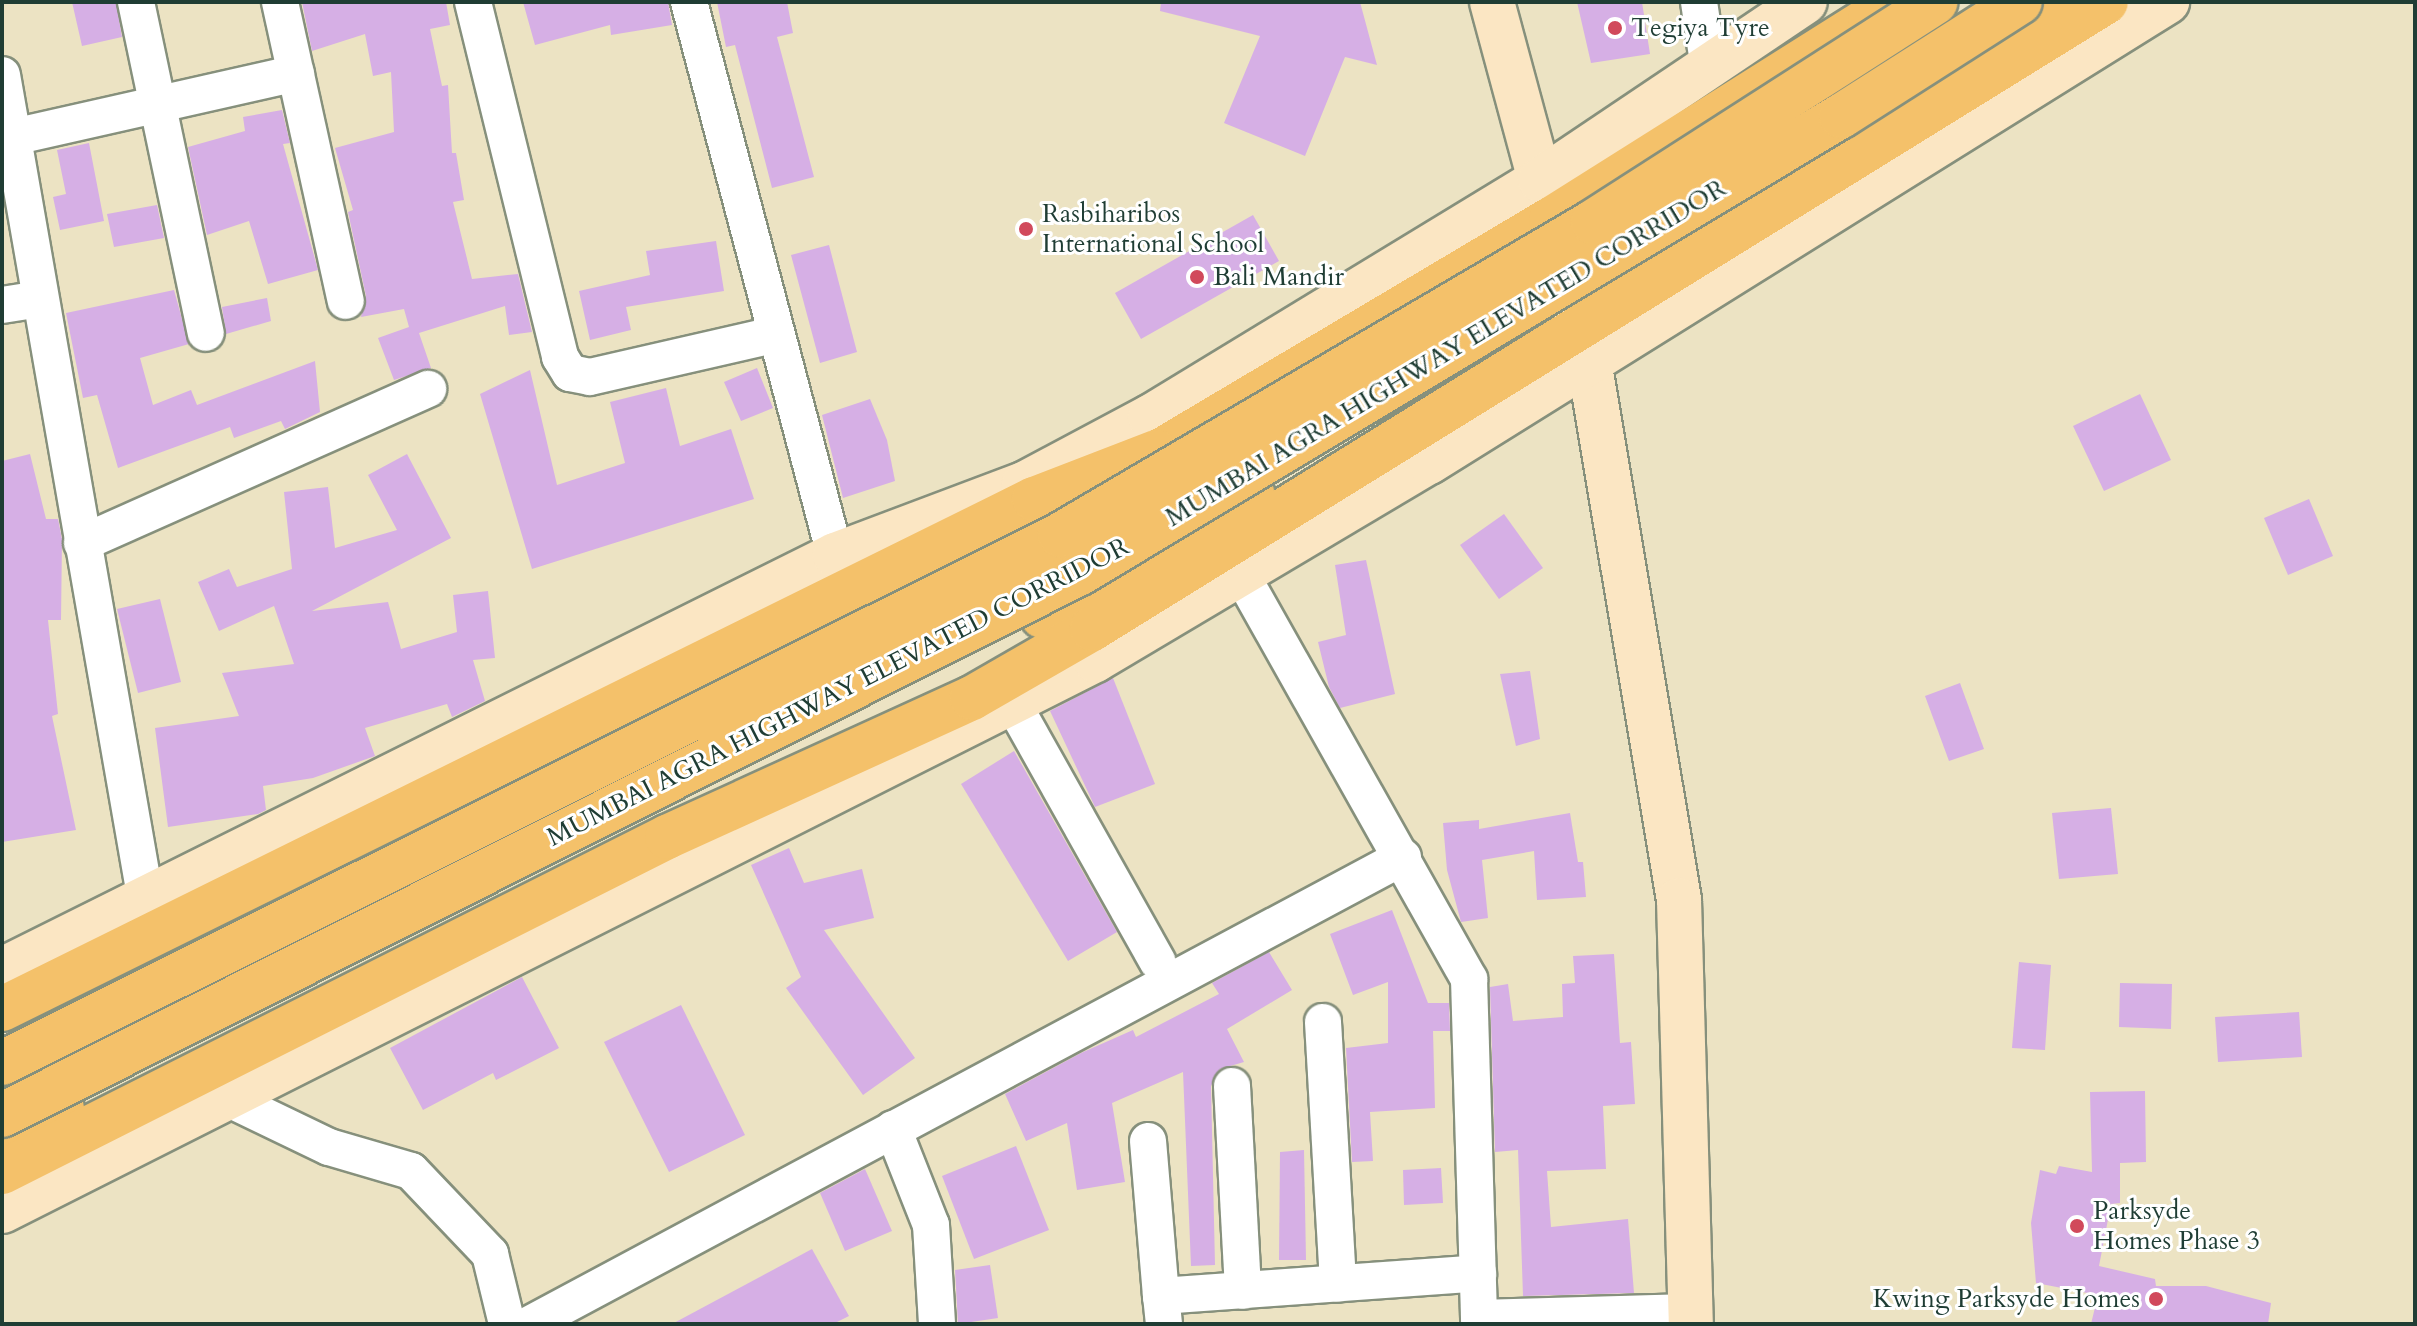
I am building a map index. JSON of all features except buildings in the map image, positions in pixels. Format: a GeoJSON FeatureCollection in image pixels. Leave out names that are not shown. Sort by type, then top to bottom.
{"type":"FeatureCollection","features":[{"type":"Feature","properties":{"kind":"main road","name":"MUMBAI AGRA HIGHWAY ELEVATED CORRIDOR"},"geometry":{"type":"LineString","coordinates":[[2,1063],[1060,535],[1593,222],[1936,2]]}},
{"type":"Feature","properties":{"kind":"main road","name":"MUMBAI AGRA HIGHWAY ELEVATED CORRIDOR"},"geometry":{"type":"LineString","coordinates":[[2,1115],[1080,573],[1841,116],[2020,2]]}},
{"type":"Feature","properties":{"kind":"main road"},"geometry":{"type":"LineString","coordinates":[[2,1138],[1095,590],[1582,330],[2052,2]]}},
{"type":"Feature","properties":{"kind":"main road"},"geometry":{"type":"LineString","coordinates":[[2,1172],[667,837],[972,698],[1092,629],[1582,330],[2106,2]]}},
{"type":"Feature","properties":{"kind":"main road"},"geometry":{"type":"LineString","coordinates":[[2,1043],[1044,523],[1545,200],[1885,8]]}},
{"type":"Feature","properties":{"kind":"main road"},"geometry":{"type":"LineString","coordinates":[[2,1009],[1034,499],[1156,452]]}},
{"type":"Feature","properties":{"kind":"street"},"geometry":{"type":"LineString","coordinates":[[136,2],[206,333]]}},
{"type":"Feature","properties":{"kind":"street"},"geometry":{"type":"LineString","coordinates":[[280,2],[346,301]]}},
{"type":"Feature","properties":{"kind":"street"},"geometry":{"type":"LineString","coordinates":[[473,2],[560,357],[570,373],[590,377],[773,335]]}},
{"type":"Feature","properties":{"kind":"street"},"geometry":{"type":"LineString","coordinates":[[689,2],[773,335],[835,555]]}},
{"type":"Feature","properties":{"kind":"street"},"geometry":{"type":"LineString","coordinates":[[1242,576],[1469,979],[1479,1321],[1690,1318],[1679,900],[1582,330],[1492,2]]}},
{"type":"Feature","properties":{"kind":"street"},"geometry":{"type":"LineString","coordinates":[[1699,2],[1709,69]]}},
{"type":"Feature","properties":{"kind":"street"},"geometry":{"type":"LineString","coordinates":[[2,970],[145,895],[835,555],[1024,484],[1122,432],[1545,200],[1709,69],[1805,2]]}},
{"type":"Feature","properties":{"kind":"street"},"geometry":{"type":"LineString","coordinates":[[2,1211],[1013,704],[1242,576],[1582,330],[2167,2]]}},
{"type":"Feature","properties":{"kind":"street"},"geometry":{"type":"LineString","coordinates":[[13,137],[296,73]]}},
{"type":"Feature","properties":{"kind":"street"},"geometry":{"type":"LineString","coordinates":[[2,75],[145,895]]}},
{"type":"Feature","properties":{"kind":"street"},"geometry":{"type":"LineString","coordinates":[[2,305],[39,299]]}},
{"type":"Feature","properties":{"kind":"street"},"geometry":{"type":"LineString","coordinates":[[82,543],[428,389]]}},
{"type":"Feature","properties":{"kind":"street"},"geometry":{"type":"LineString","coordinates":[[1013,704],[1157,961]]}},
{"type":"Feature","properties":{"kind":"street"},"geometry":{"type":"LineString","coordinates":[[530,1324],[1403,857]]}},
{"type":"Feature","properties":{"kind":"street"},"geometry":{"type":"LineString","coordinates":[[1323,1022],[1338,1284]]}},
{"type":"Feature","properties":{"kind":"street"},"geometry":{"type":"LineString","coordinates":[[1232,1086],[1243,1291]]}},
{"type":"Feature","properties":{"kind":"street"},"geometry":{"type":"LineString","coordinates":[[227,1098],[329,1147],[411,1171],[490,1254],[507,1324]]}},
{"type":"Feature","properties":{"kind":"street"},"geometry":{"type":"LineString","coordinates":[[893,1129],[931,1225],[937,1324]]}},
{"type":"Feature","properties":{"kind":"street"},"geometry":{"type":"LineString","coordinates":[[1148,1141],[1162,1310],[1243,1291],[1478,1273]]}},
{"type":"Feature","properties":{"kind":"place","name":"Tegiya Tyre"},"geometry":{"type":"Point","coordinates":[1615,28]}},
{"type":"Feature","properties":{"kind":"place","name":"Rasbiharibos International School"},"geometry":{"type":"Point","coordinates":[1026,229]}},
{"type":"Feature","properties":{"kind":"place","name":"Bali Mandir"},"geometry":{"type":"Point","coordinates":[1197,277]}},
{"type":"Feature","properties":{"kind":"place","name":"Parksyde Homes Phase 3"},"geometry":{"type":"Point","coordinates":[2077,1226]}},
{"type":"Feature","properties":{"kind":"place","name":"Kwing Parksyde Homes"},"geometry":{"type":"Point","coordinates":[2156,1299]}}]}
